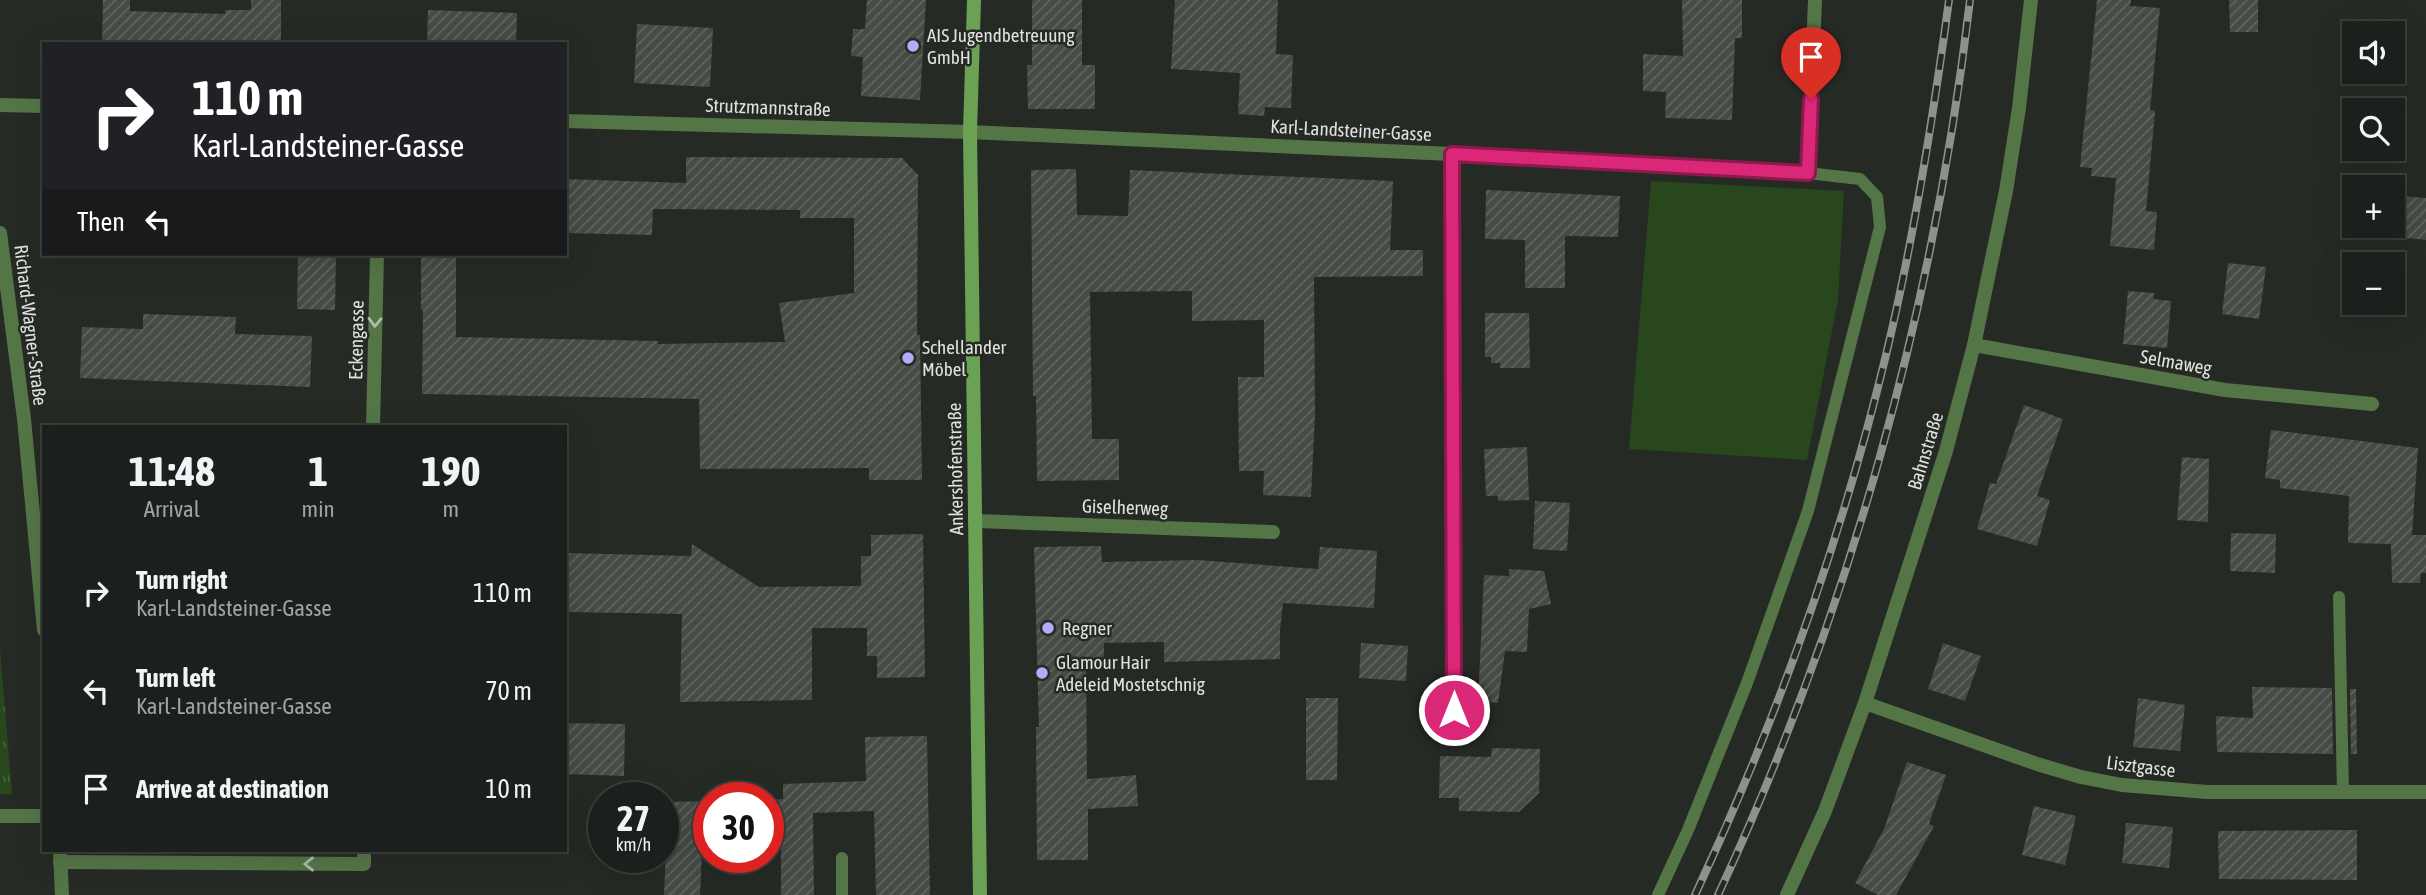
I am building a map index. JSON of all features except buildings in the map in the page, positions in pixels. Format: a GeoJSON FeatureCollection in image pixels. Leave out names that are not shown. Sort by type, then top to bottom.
{"type":"FeatureCollection","features":[{"type":"Feature","properties":{"kind":"street","name":"Ankershofenstraße"},"geometry":{"type":"LineString","coordinates":[[974,0],[970,132],[980,895]]}},
{"type":"Feature","properties":{"kind":"street"},"geometry":{"type":"LineString","coordinates":[[1808,173],[1815,0]]}},
{"type":"Feature","properties":{"kind":"street","name":"Bahnstraße"},"geometry":{"type":"LineString","coordinates":[[1787,895],[1825,811],[1865,703],[1946,451],[1974,345],[2015,136],[2031,0]]}},
{"type":"Feature","properties":{"kind":"street"},"geometry":{"type":"LineString","coordinates":[[0,105],[42,106]]}},
{"type":"Feature","properties":{"kind":"street","name":"Strutzmannstraße"},"geometry":{"type":"LineString","coordinates":[[567,121],[970,132]]}},
{"type":"Feature","properties":{"kind":"street","name":"Karl-Landsteiner-Gasse"},"geometry":{"type":"LineString","coordinates":[[970,132],[1808,173]]}},
{"type":"Feature","properties":{"kind":"street"},"geometry":{"type":"LineString","coordinates":[[1452,154],[1454,710]]}},
{"type":"Feature","properties":{"kind":"street","name":"Richard-Wagner-Straße"},"geometry":{"type":"LineString","coordinates":[[0,233],[24,418],[42,610]]}},
{"type":"Feature","properties":{"kind":"street","name":"Eckengasse"},"geometry":{"type":"LineString","coordinates":[[373,425],[377,256]]}},
{"type":"Feature","properties":{"kind":"street","name":"Selmaweg"},"geometry":{"type":"LineString","coordinates":[[1974,345],[2225,390],[2372,404]]}},
{"type":"Feature","properties":{"kind":"street","name":"Giselherweg"},"geometry":{"type":"LineString","coordinates":[[975,520],[1273,531]]}},
{"type":"Feature","properties":{"kind":"street","name":"Lisztgasse"},"geometry":{"type":"LineString","coordinates":[[1865,703],[2037,764],[2122,785],[2207,792],[2426,792]]}},
{"type":"Feature","properties":{"kind":"street"},"geometry":{"type":"LineString","coordinates":[[0,816],[42,816]]}},
{"type":"Feature","properties":{"kind":"street"},"geometry":{"type":"LineString","coordinates":[[62,895],[60,856],[364,864],[365,852]]}},
{"type":"Feature","properties":{"kind":"lane"},"geometry":{"type":"LineString","coordinates":[[1658,895],[1688,830],[1747,683],[1808,511],[1880,227],[1877,197],[1860,179],[1808,173]]}},
{"type":"Feature","properties":{"kind":"lane"},"geometry":{"type":"LineString","coordinates":[[2339,597],[2343,793]]}},
{"type":"Feature","properties":{"kind":"lane"},"geometry":{"type":"LineString","coordinates":[[842,858],[842,895]]}},
{"type":"Feature","properties":{"kind":"green space"},"geometry":{"type":"Polygon","coordinates":[[[1651,181],[1844,191],[1838,300],[1807,460],[1629,449],[1651,181]]]}},
{"type":"Feature","properties":{"kind":"green space"},"geometry":{"type":"Polygon","coordinates":[[[0,649],[12,794],[0,794],[0,649]]]}},
{"type":"Feature","properties":{"kind":"railway"},"geometry":{"type":"LineString","coordinates":[[1695,895],[1725,830],[1779,697],[1849,494],[1886,355],[1914,223],[1949,0]]}},
{"type":"Feature","properties":{"kind":"railway"},"geometry":{"type":"LineString","coordinates":[[1718,895],[1808,680],[1880,458],[1934,231],[1970,0]]}},
{"type":"Feature","properties":{"kind":"place","name":"AIS Jugendbetreuung GmbH"},"geometry":{"type":"Point","coordinates":[913,46]}},
{"type":"Feature","properties":{"kind":"place","name":"Schellander Möbel"},"geometry":{"type":"Point","coordinates":[908,358]}},
{"type":"Feature","properties":{"kind":"place","name":"Regner"},"geometry":{"type":"Point","coordinates":[1048,628]}},
{"type":"Feature","properties":{"kind":"place","name":"Glamour Hair Adeleid Mostetschnig"},"geometry":{"type":"Point","coordinates":[1042,673]}},
{"type":"Feature","properties":{"kind":"route"},"geometry":{"type":"LineString","coordinates":[[1454,710],[1452,154],[1808,173],[1811,99]]}}]}
